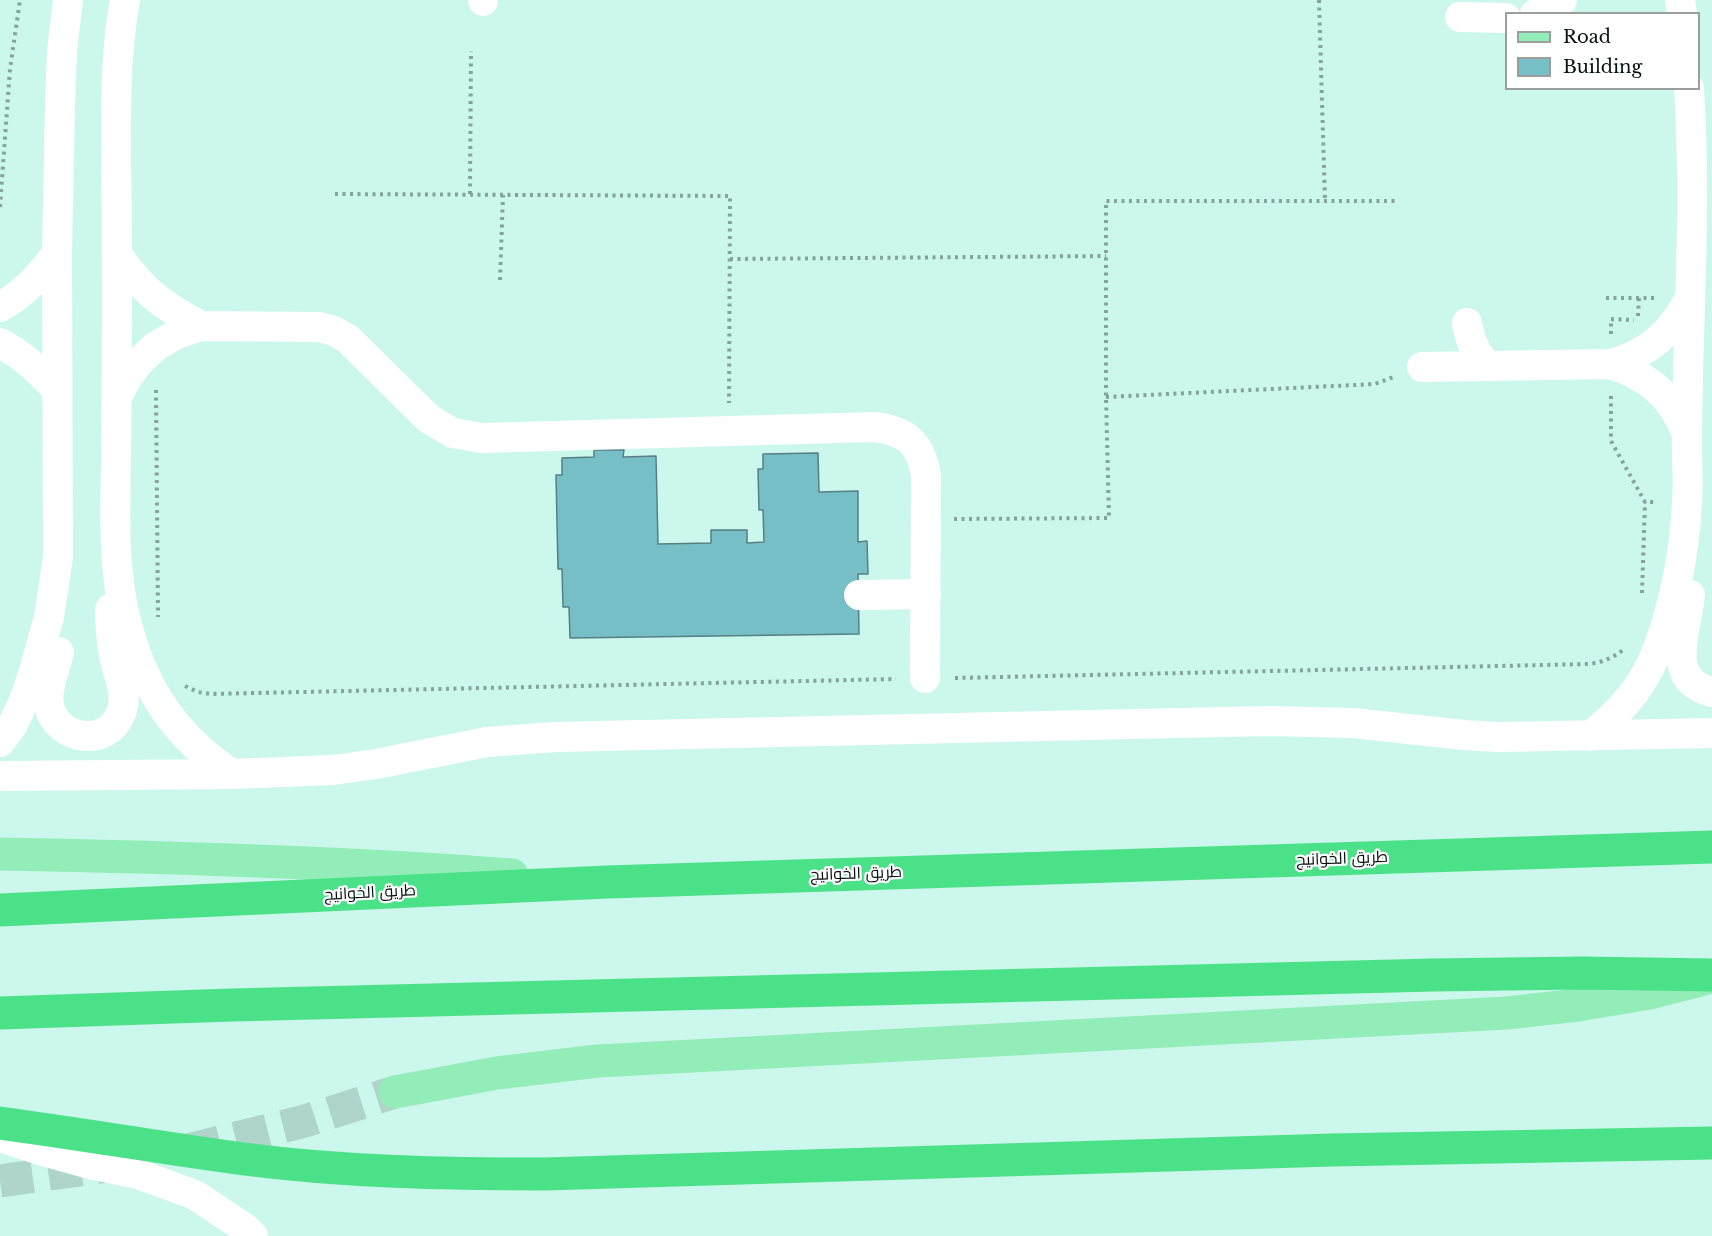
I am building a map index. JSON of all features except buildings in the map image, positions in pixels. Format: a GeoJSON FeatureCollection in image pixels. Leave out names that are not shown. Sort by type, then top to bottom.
{"type":"FeatureCollection","features":[{"type":"Feature","properties":{"kind":"highway","name":"طريق الخوانيج"},"geometry":{"type":"LineString","coordinates":[[0,910],[607,882],[1712,847]]}},
{"type":"Feature","properties":{"kind":"highway"},"geometry":{"type":"LineString","coordinates":[[0,1013],[232,1005],[1433,975],[1712,976]]}},
{"type":"Feature","properties":{"kind":"highway"},"geometry":{"type":"LineString","coordinates":[[0,1123],[246,1159],[345,1169],[456,1174],[545,1174],[1332,1150],[1712,1143]]}},
{"type":"Feature","properties":{"kind":"main road"},"geometry":{"type":"LineString","coordinates":[[0,854],[430,869],[607,882]]}},
{"type":"Feature","properties":{"kind":"main road"},"geometry":{"type":"LineString","coordinates":[[395,1092],[497,1073],[598,1061],[1507,1013],[1578,1005],[1650,993],[1712,976]]}},
{"type":"Feature","properties":{"kind":"street"},"geometry":{"type":"LineString","coordinates":[[68,0],[62,51],[57,253],[58,557],[64,610],[62,637],[48,704],[54,720],[66,731],[81,736],[97,735],[111,727],[121,715],[124,699],[110,633],[110,599],[115,557],[117,397],[116,101],[118,52],[125,0]]}},
{"type":"Feature","properties":{"kind":"street"},"geometry":{"type":"LineString","coordinates":[[1539,12],[1562,0]]}},
{"type":"Feature","properties":{"kind":"street"},"geometry":{"type":"LineString","coordinates":[[1460,17],[1505,18]]}},
{"type":"Feature","properties":{"kind":"street"},"geometry":{"type":"LineString","coordinates":[[1689,90],[1691,162],[1687,503],[1692,565],[1689,607],[1681,647],[1681,664],[1689,678],[1701,689],[1712,692]]}},
{"type":"Feature","properties":{"kind":"street"},"geometry":{"type":"LineString","coordinates":[[0,307],[29,286],[57,253]]}},
{"type":"Feature","properties":{"kind":"street"},"geometry":{"type":"LineString","coordinates":[[117,254],[143,287],[159,301],[179,315],[201,326]]}},
{"type":"Feature","properties":{"kind":"street"},"geometry":{"type":"LineString","coordinates":[[1422,367],[1611,364],[1628,360],[1659,340],[1677,320],[1690,298]]}},
{"type":"Feature","properties":{"kind":"street"},"geometry":{"type":"LineString","coordinates":[[1467,323],[1473,347],[1488,366]]}},
{"type":"Feature","properties":{"kind":"street"},"geometry":{"type":"LineString","coordinates":[[117,397],[126,378],[140,361],[156,346],[177,334],[201,326],[319,327],[334,331],[360,349],[429,419],[453,433],[467,436],[481,438],[873,427],[889,429],[904,435],[916,446],[924,460],[926,476],[925,678]]}},
{"type":"Feature","properties":{"kind":"street"},"geometry":{"type":"LineString","coordinates":[[0,343],[29,362],[57,390]]}},
{"type":"Feature","properties":{"kind":"street"},"geometry":{"type":"LineString","coordinates":[[1611,364],[1644,378],[1658,389],[1671,402],[1687,434]]}},
{"type":"Feature","properties":{"kind":"street"},"geometry":{"type":"LineString","coordinates":[[1590,736],[1613,718],[1632,697],[1654,658],[1676,582],[1687,503]]}},
{"type":"Feature","properties":{"kind":"street"},"geometry":{"type":"LineString","coordinates":[[0,742],[12,726],[33,675],[49,617],[58,557]]}},
{"type":"Feature","properties":{"kind":"street"},"geometry":{"type":"LineString","coordinates":[[115,557],[127,626],[153,692],[165,712],[180,730],[204,754],[232,774]]}},
{"type":"Feature","properties":{"kind":"street"},"geometry":{"type":"LineString","coordinates":[[859,604],[926,603]]}},
{"type":"Feature","properties":{"kind":"street"},"geometry":{"type":"LineString","coordinates":[[0,776],[232,774],[333,770],[487,742],[555,737],[1268,721],[1353,723],[1499,737],[1712,733]]}},
{"type":"Feature","properties":{"kind":"street"},"geometry":{"type":"LineString","coordinates":[[0,1137],[90,1164],[138,1174],[195,1196],[253,1236]]}},
{"type":"Feature","properties":{"kind":"path"},"geometry":{"type":"LineString","coordinates":[[0,207],[10,69],[20,0]]}},
{"type":"Feature","properties":{"kind":"path"},"geometry":{"type":"LineString","coordinates":[[1319,0],[1325,201]]}},
{"type":"Feature","properties":{"kind":"path"},"geometry":{"type":"LineString","coordinates":[[470,194],[471,51]]}},
{"type":"Feature","properties":{"kind":"path"},"geometry":{"type":"LineString","coordinates":[[335,194],[730,196],[729,431]]}},
{"type":"Feature","properties":{"kind":"path"},"geometry":{"type":"LineString","coordinates":[[500,280],[502,195]]}},
{"type":"Feature","properties":{"kind":"path"},"geometry":{"type":"LineString","coordinates":[[926,519],[1109,518],[1106,397],[1106,201],[1396,201]]}},
{"type":"Feature","properties":{"kind":"path"},"geometry":{"type":"LineString","coordinates":[[730,259],[1106,256]]}},
{"type":"Feature","properties":{"kind":"path"},"geometry":{"type":"LineString","coordinates":[[1606,298],[1690,298]]}},
{"type":"Feature","properties":{"kind":"path"},"geometry":{"type":"LineString","coordinates":[[1639,298],[1638,320],[1611,320],[1611,441],[1645,502],[1642,601]]}},
{"type":"Feature","properties":{"kind":"path"},"geometry":{"type":"LineString","coordinates":[[156,346],[158,627]]}},
{"type":"Feature","properties":{"kind":"path"},"geometry":{"type":"LineString","coordinates":[[1106,397],[1375,384],[1422,367]]}},
{"type":"Feature","properties":{"kind":"path"},"geometry":{"type":"LineString","coordinates":[[1645,502],[1687,503]]}},
{"type":"Feature","properties":{"kind":"path"},"geometry":{"type":"LineString","coordinates":[[181,684],[198,692],[210,694],[1589,664],[1603,662],[1616,656],[1627,647]]}},
{"type":"Feature","properties":{"kind":"tunnel"},"geometry":{"type":"LineString","coordinates":[[188,1150],[305,1121],[395,1092]]}},
{"type":"Feature","properties":{"kind":"tunnel"},"geometry":{"type":"LineString","coordinates":[[0,1181],[108,1166]]}}]}
